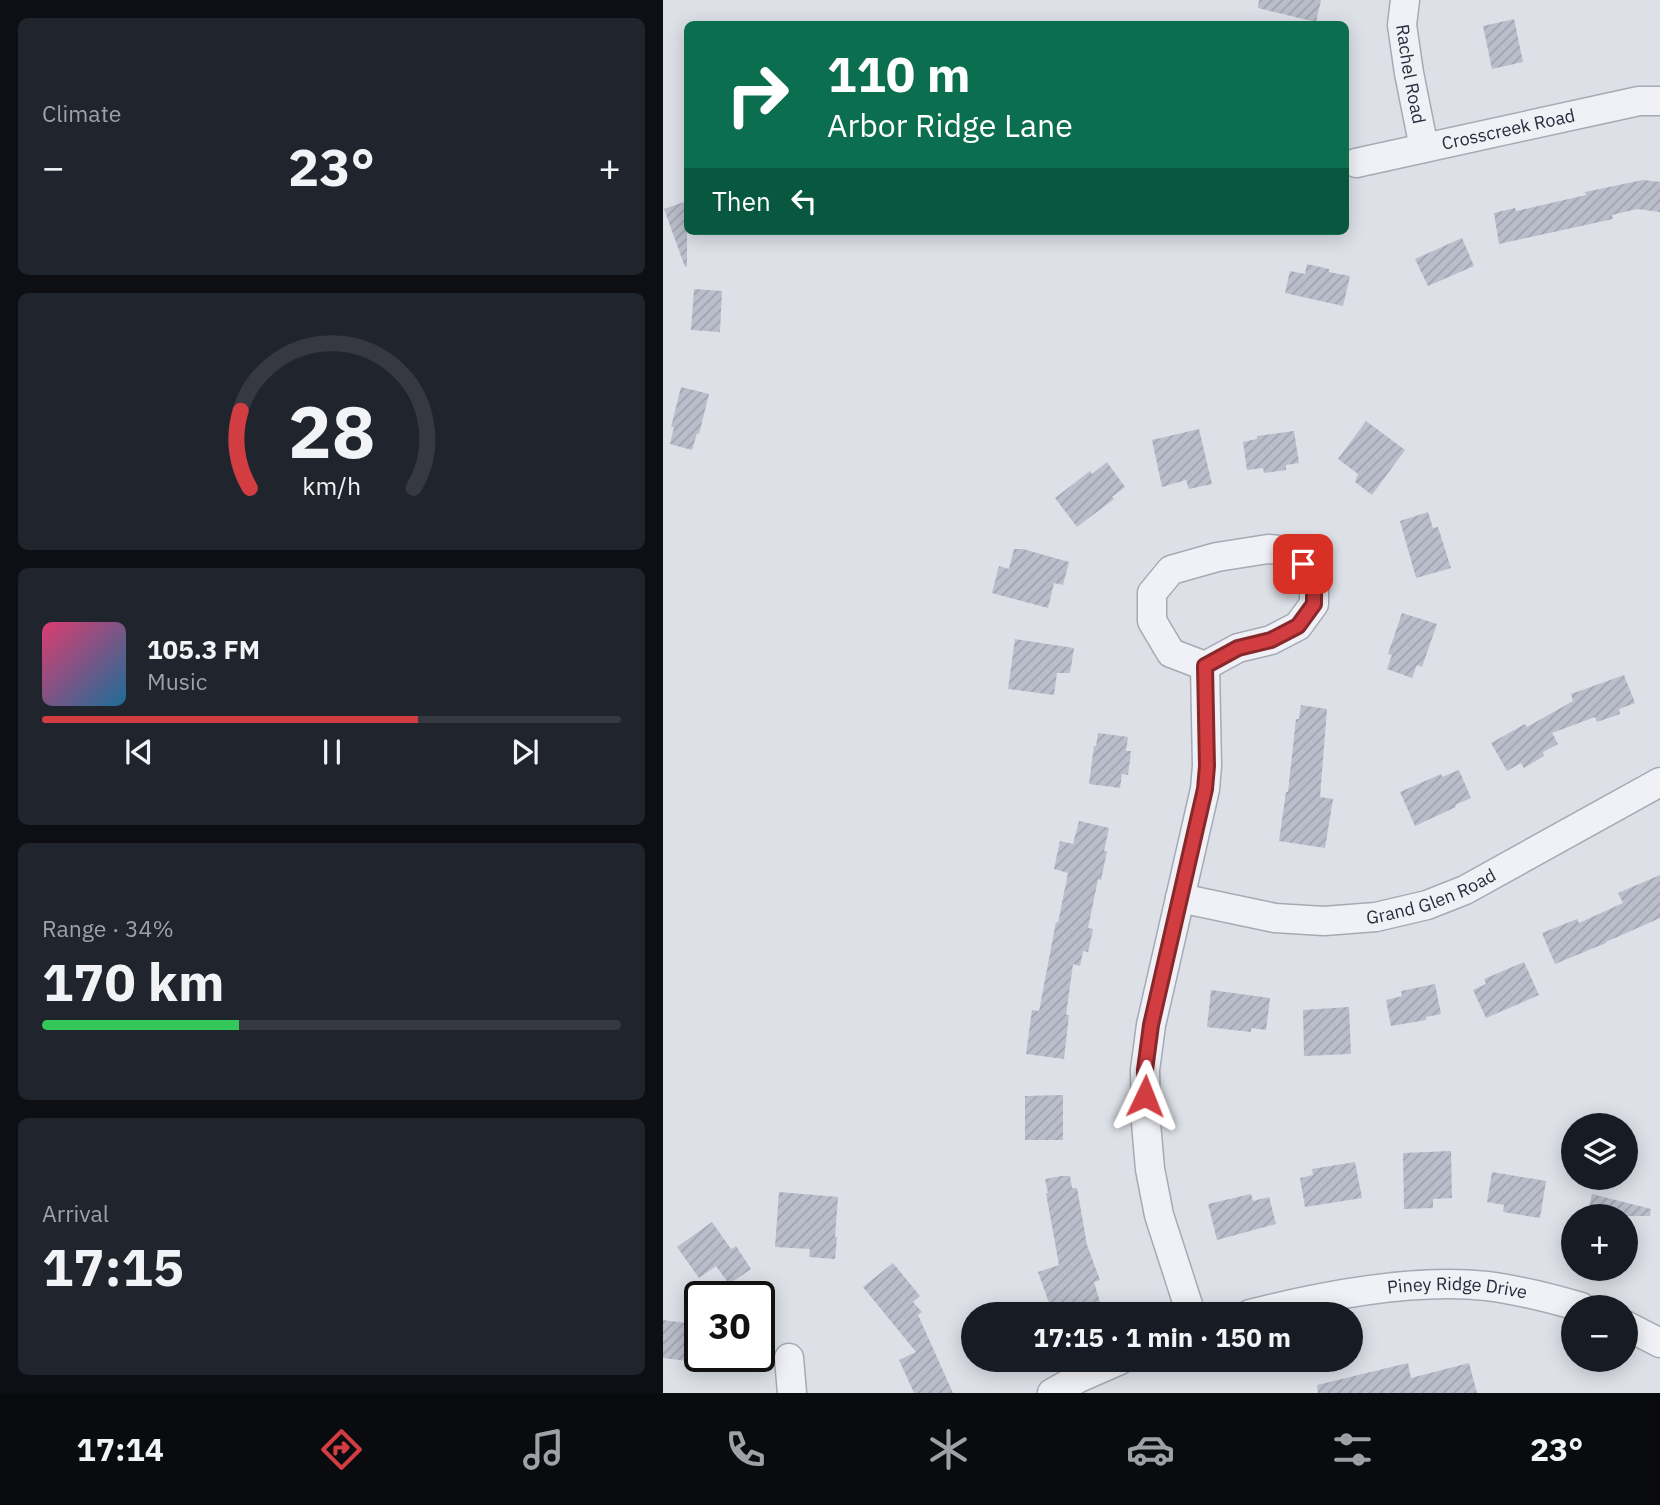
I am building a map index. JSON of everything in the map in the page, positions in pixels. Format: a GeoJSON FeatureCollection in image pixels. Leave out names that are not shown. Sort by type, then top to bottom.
{"type":"FeatureCollection","features":[{"type":"Feature","properties":{"kind":"street","name":"Rachel Road"},"geometry":{"type":"LineString","coordinates":[[1405,0],[1402,25],[1424,148]]}},
{"type":"Feature","properties":{"kind":"street","name":"Crosscreek Road"},"geometry":{"type":"LineString","coordinates":[[1356,163],[1639,101],[1660,101]]}},
{"type":"Feature","properties":{"kind":"street"},"geometry":{"type":"LineString","coordinates":[[1268,549],[1291,551],[1314,577],[1314,604],[1298,626],[1271,640],[1238,648],[1205,666],[1171,653],[1152,621],[1152,593],[1171,570],[1217,556],[1268,549]]}},
{"type":"Feature","properties":{"kind":"street"},"geometry":{"type":"LineString","coordinates":[[1187,1302],[1159,1214],[1150,1169],[1145,1123],[1145,1070],[1151,1025],[1205,789],[1205,666]]}},
{"type":"Feature","properties":{"kind":"street","name":"Grand Glen Road"},"geometry":{"type":"LineString","coordinates":[[1180,898],[1275,918],[1324,921],[1376,917],[1427,905],[1465,890],[1660,782]]}},
{"type":"Feature","properties":{"kind":"street","name":"Piney Ridge Drive"},"geometry":{"type":"LineString","coordinates":[[1304,1302],[1364,1291],[1433,1284],[1485,1286],[1537,1294],[1561,1301]]}},
{"type":"Feature","properties":{"kind":"street"},"geometry":{"type":"LineString","coordinates":[[1638,1332],[1660,1343]]}},
{"type":"Feature","properties":{"kind":"street"},"geometry":{"type":"LineString","coordinates":[[788,1358],[792,1393]]}},
{"type":"Feature","properties":{"kind":"street"},"geometry":{"type":"LineString","coordinates":[[1052,1393],[1093,1372]]}},
{"type":"Feature","properties":{"kind":"building"},"geometry":{"type":"Polygon","coordinates":[[[1259,0],[1321,0],[1316,21],[1258,8],[1259,0]]]}},
{"type":"Feature","properties":{"kind":"building"},"geometry":{"type":"Polygon","coordinates":[[[1514,19],[1523,62],[1492,69],[1483,26],[1514,19]]]}},
{"type":"Feature","properties":{"kind":"building"},"geometry":{"type":"Polygon","coordinates":[[[1643,180],[1660,182],[1660,212],[1637,209],[1612,215],[1613,219],[1499,244],[1494,213],[1515,208],[1516,211],[1643,180]]]}},
{"type":"Feature","properties":{"kind":"building"},"geometry":{"type":"Polygon","coordinates":[[[684,202],[684,235],[687,235],[685,267],[664,209],[684,202]]]}},
{"type":"Feature","properties":{"kind":"building"},"geometry":{"type":"Polygon","coordinates":[[[1462,238],[1474,266],[1428,286],[1415,259],[1462,238]]]}},
{"type":"Feature","properties":{"kind":"building"},"geometry":{"type":"Polygon","coordinates":[[[1307,264],[1350,276],[1343,306],[1285,293],[1290,271],[1305,274],[1307,264]]]}},
{"type":"Feature","properties":{"kind":"building"},"geometry":{"type":"Polygon","coordinates":[[[694,289],[722,291],[720,332],[691,330],[694,289]]]}},
{"type":"Feature","properties":{"kind":"building"},"geometry":{"type":"Polygon","coordinates":[[[681,387],[709,394],[692,450],[670,444],[674,427],[671,427],[681,387]]]}},
{"type":"Feature","properties":{"kind":"building"},"geometry":{"type":"Polygon","coordinates":[[[1366,421],[1405,450],[1372,495],[1355,482],[1358,474],[1338,459],[1366,421]]]}},
{"type":"Feature","properties":{"kind":"building"},"geometry":{"type":"Polygon","coordinates":[[[1199,429],[1212,484],[1189,489],[1186,480],[1162,487],[1152,440],[1199,429]]]}},
{"type":"Feature","properties":{"kind":"building"},"geometry":{"type":"Polygon","coordinates":[[[1294,431],[1299,463],[1286,465],[1286,470],[1264,473],[1263,468],[1247,470],[1243,442],[1257,439],[1257,436],[1294,431]]]}},
{"type":"Feature","properties":{"kind":"building"},"geometry":{"type":"Polygon","coordinates":[[[1107,462],[1125,487],[1112,497],[1114,499],[1077,527],[1055,498],[1090,471],[1092,474],[1107,462]]]}},
{"type":"Feature","properties":{"kind":"building"},"geometry":{"type":"Polygon","coordinates":[[[1428,512],[1433,528],[1438,527],[1451,568],[1416,578],[1400,521],[1428,512]]]}},
{"type":"Feature","properties":{"kind":"building"},"geometry":{"type":"Polygon","coordinates":[[[1014,549],[1069,562],[1063,585],[1054,583],[1048,608],[992,593],[999,566],[1009,569],[1014,549]]]}},
{"type":"Feature","properties":{"kind":"building"},"geometry":{"type":"Polygon","coordinates":[[[1402,613],[1437,624],[1422,667],[1417,665],[1412,678],[1387,669],[1392,655],[1388,654],[1402,613]]]}},
{"type":"Feature","properties":{"kind":"building"},"geometry":{"type":"Polygon","coordinates":[[[1015,639],[1074,648],[1070,673],[1057,673],[1054,695],[1008,689],[1015,639]]]}},
{"type":"Feature","properties":{"kind":"building"},"geometry":{"type":"Polygon","coordinates":[[[1624,675],[1635,703],[1619,709],[1620,714],[1597,722],[1595,717],[1552,733],[1558,744],[1543,752],[1544,756],[1524,768],[1521,763],[1507,771],[1491,743],[1525,724],[1527,727],[1573,701],[1571,694],[1624,675]]]}},
{"type":"Feature","properties":{"kind":"building"},"geometry":{"type":"Polygon","coordinates":[[[1301,705],[1327,709],[1320,797],[1333,799],[1325,848],[1279,841],[1288,792],[1296,719],[1299,719],[1301,705]]]}},
{"type":"Feature","properties":{"kind":"building"},"geometry":{"type":"Polygon","coordinates":[[[1098,733],[1128,737],[1126,751],[1131,751],[1128,775],[1122,774],[1120,788],[1089,784],[1098,733]]]}},
{"type":"Feature","properties":{"kind":"building"},"geometry":{"type":"Polygon","coordinates":[[[1459,770],[1471,798],[1415,826],[1400,792],[1441,774],[1442,777],[1459,770]]]}},
{"type":"Feature","properties":{"kind":"building"},"geometry":{"type":"Polygon","coordinates":[[[1079,821],[1109,828],[1101,880],[1098,879],[1088,928],[1093,929],[1088,952],[1083,951],[1080,966],[1073,964],[1066,1015],[1069,1015],[1064,1059],[1026,1054],[1032,1010],[1039,1011],[1068,873],[1054,869],[1060,841],[1073,844],[1079,821]]]}},
{"type":"Feature","properties":{"kind":"building"},"geometry":{"type":"Polygon","coordinates":[[[1660,875],[1660,918],[1555,964],[1542,933],[1577,919],[1579,923],[1623,903],[1618,893],[1660,875]]]}},
{"type":"Feature","properties":{"kind":"building"},"geometry":{"type":"Polygon","coordinates":[[[1524,962],[1539,995],[1486,1018],[1473,990],[1486,984],[1484,979],[1524,962]]]}},
{"type":"Feature","properties":{"kind":"building"},"geometry":{"type":"Polygon","coordinates":[[[1435,984],[1441,1014],[1426,1017],[1426,1020],[1391,1026],[1386,1000],[1402,996],[1401,991],[1435,984]]]}},
{"type":"Feature","properties":{"kind":"building"},"geometry":{"type":"Polygon","coordinates":[[[1211,990],[1270,998],[1266,1030],[1251,1028],[1251,1032],[1207,1027],[1211,990]]]}},
{"type":"Feature","properties":{"kind":"building"},"geometry":{"type":"Polygon","coordinates":[[[1349,1007],[1351,1054],[1304,1056],[1303,1010],[1349,1007]]]}},
{"type":"Feature","properties":{"kind":"building"},"geometry":{"type":"Polygon","coordinates":[[[1063,1095],[1063,1140],[1025,1140],[1025,1096],[1063,1095]]]}},
{"type":"Feature","properties":{"kind":"building"},"geometry":{"type":"Polygon","coordinates":[[[1451,1151],[1452,1198],[1433,1199],[1433,1208],[1404,1209],[1403,1153],[1451,1151]]]}},
{"type":"Feature","properties":{"kind":"building"},"geometry":{"type":"Polygon","coordinates":[[[1355,1162],[1362,1198],[1305,1207],[1300,1178],[1313,1175],[1312,1169],[1355,1162]]]}},
{"type":"Feature","properties":{"kind":"building"},"geometry":{"type":"Polygon","coordinates":[[[1492,1172],[1546,1181],[1540,1218],[1503,1212],[1504,1205],[1487,1202],[1492,1172]]]}},
{"type":"Feature","properties":{"kind":"building"},"geometry":{"type":"Polygon","coordinates":[[[1070,1176],[1072,1188],[1077,1188],[1087,1245],[1100,1280],[1094,1282],[1100,1302],[1049,1302],[1038,1272],[1059,1265],[1045,1179],[1070,1176]]]}},
{"type":"Feature","properties":{"kind":"building"},"geometry":{"type":"Polygon","coordinates":[[[779,1192],[838,1197],[835,1259],[809,1257],[810,1249],[775,1247],[779,1192]]]}},
{"type":"Feature","properties":{"kind":"building"},"geometry":{"type":"Polygon","coordinates":[[[1251,1194],[1253,1201],[1269,1197],[1276,1224],[1217,1240],[1208,1204],[1251,1194]]]}},
{"type":"Feature","properties":{"kind":"building"},"geometry":{"type":"Polygon","coordinates":[[[1592,1194],[1631,1204],[1590,1204],[1592,1194]]]}},
{"type":"Feature","properties":{"kind":"building"},"geometry":{"type":"Polygon","coordinates":[[[1638,1206],[1651,1209],[1650,1216],[1638,1216],[1638,1206]]]}},
{"type":"Feature","properties":{"kind":"building"},"geometry":{"type":"Polygon","coordinates":[[[712,1222],[731,1249],[736,1246],[751,1269],[733,1281],[727,1281],[716,1266],[699,1278],[677,1247],[712,1222]]]}},
{"type":"Feature","properties":{"kind":"building"},"geometry":{"type":"Polygon","coordinates":[[[893,1263],[920,1296],[913,1302],[922,1312],[918,1315],[953,1393],[914,1393],[899,1360],[916,1352],[863,1287],[893,1263]]]}},
{"type":"Feature","properties":{"kind":"building"},"geometry":{"type":"Polygon","coordinates":[[[663,1320],[684,1323],[684,1360],[663,1358],[663,1320]]]}},
{"type":"Feature","properties":{"kind":"building"},"geometry":{"type":"Polygon","coordinates":[[[1408,1363],[1411,1378],[1469,1363],[1477,1393],[1318,1393],[1317,1385],[1408,1363]]]}},
{"type":"Feature","properties":{"kind":"route"},"geometry":{"type":"LineString","coordinates":[[1145,1096],[1145,1070],[1151,1025],[1205,789],[1205,666],[1238,648],[1271,640],[1298,626],[1314,604],[1314,577],[1303,564]]}}]}
